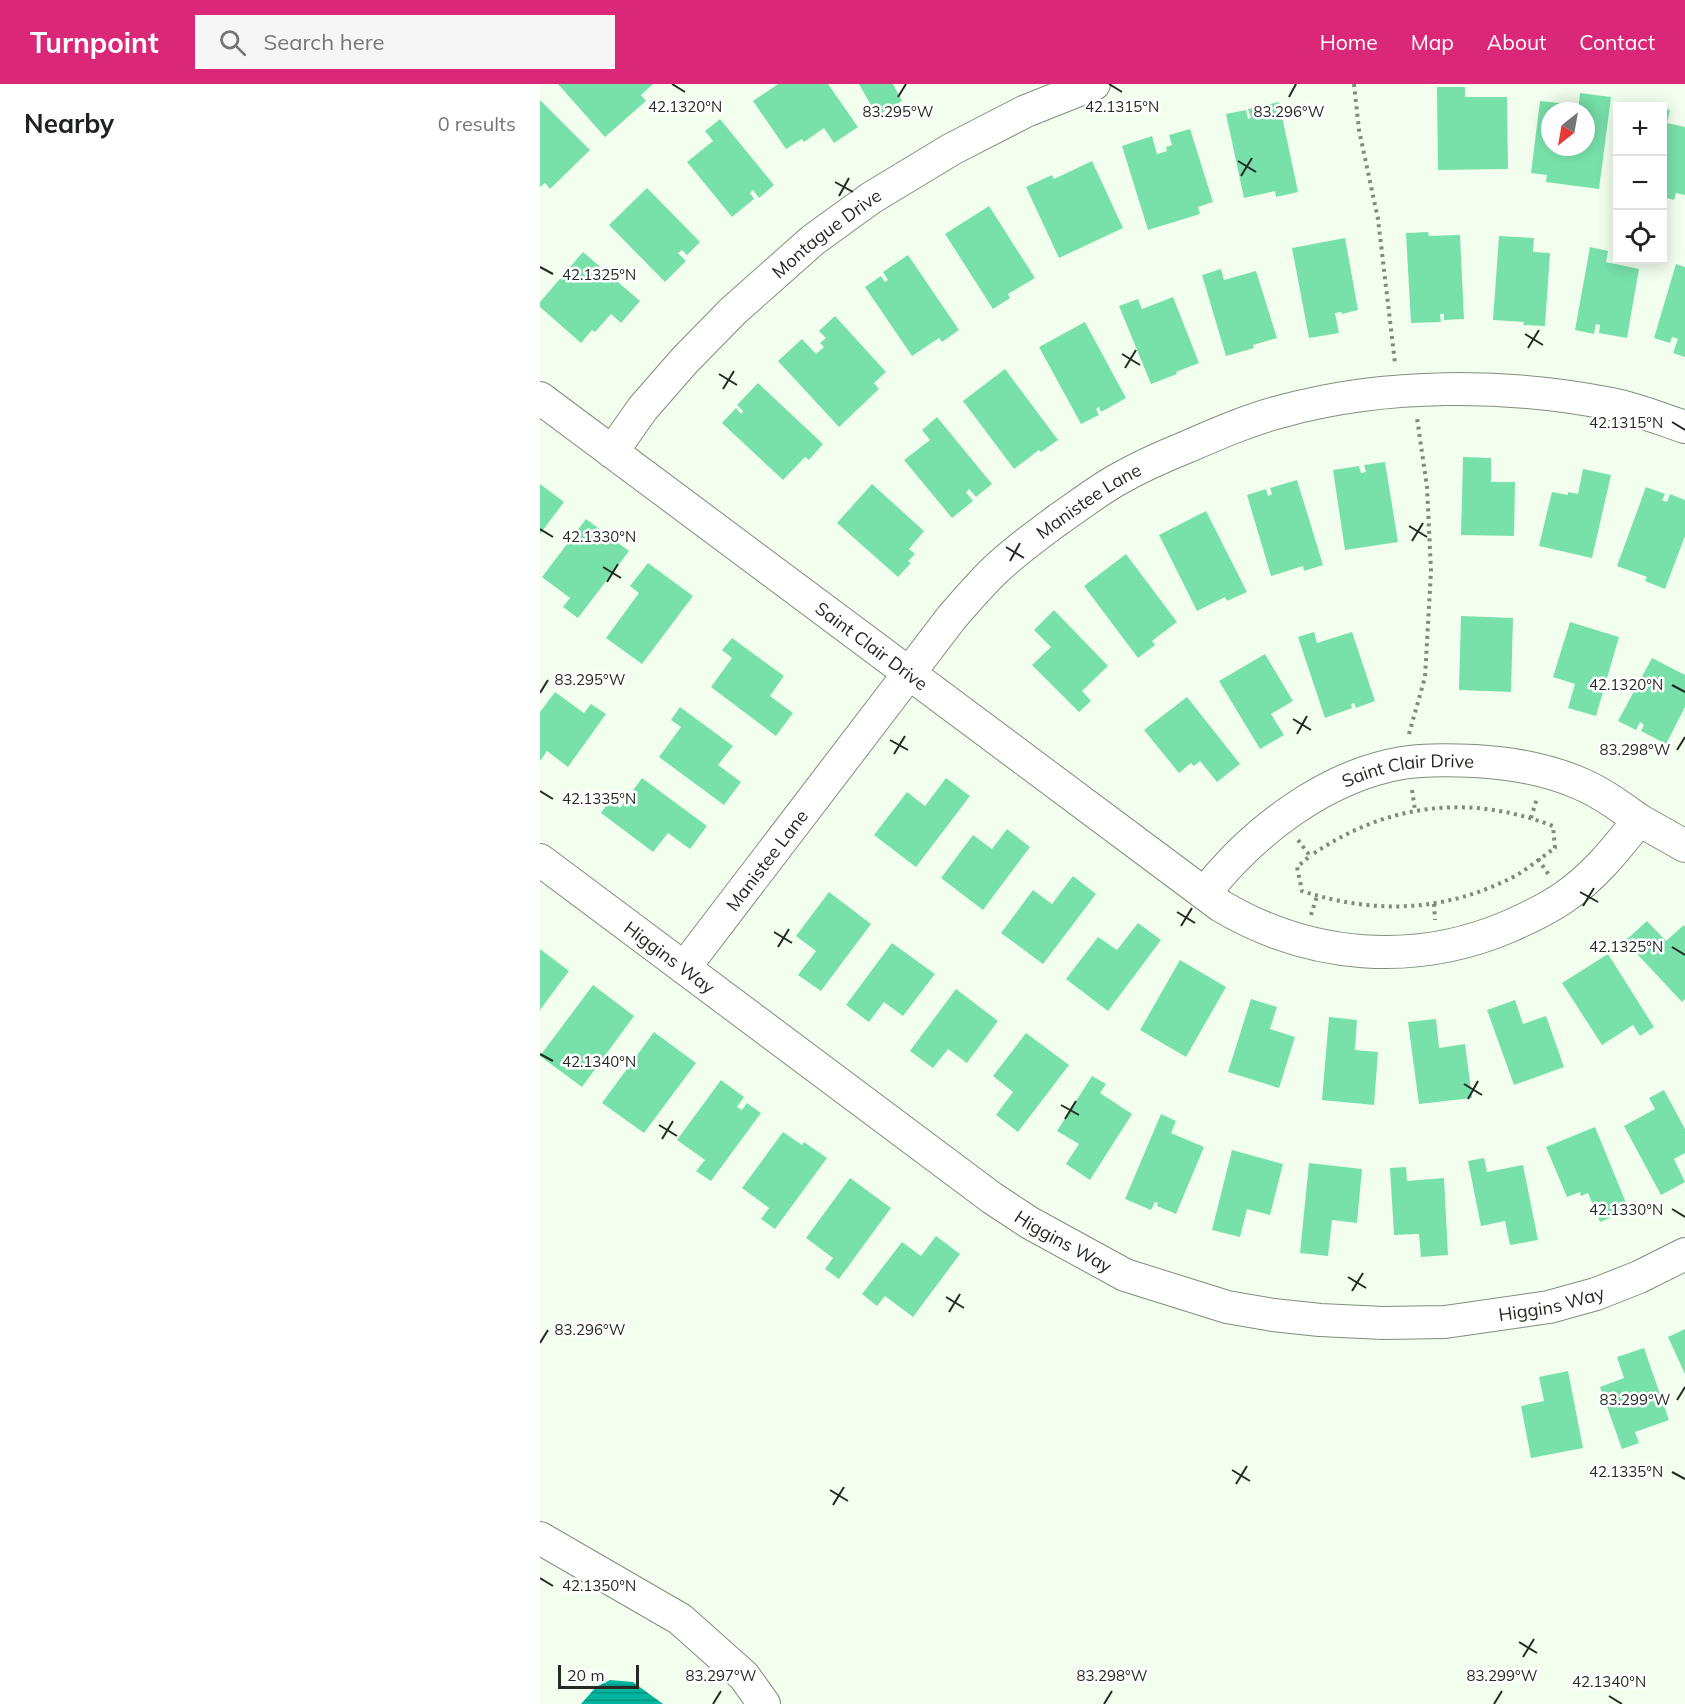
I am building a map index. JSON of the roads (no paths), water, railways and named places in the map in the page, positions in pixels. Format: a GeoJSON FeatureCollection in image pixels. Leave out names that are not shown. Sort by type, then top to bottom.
{"type":"FeatureCollection","features":[{"type":"Feature","properties":{"kind":"street","name":"Montague Drive"},"geometry":{"type":"LineString","coordinates":[[612,452],[643,408],[686,360],[733,311],[813,240],[871,198],[952,149],[1026,111],[1094,84]]}},
{"type":"Feature","properties":{"kind":"street","name":"Manistee Lane"},"geometry":{"type":"LineString","coordinates":[[684,968],[952,616],[993,572],[1032,539],[1116,481],[1157,459],[1282,411],[1336,399],[1405,390],[1463,388],[1579,399],[1613,404],[1685,427]]}},
{"type":"Feature","properties":{"kind":"street","name":"Saint Clair Drive"},"geometry":{"type":"LineString","coordinates":[[540,398],[1221,906],[1245,920],[1274,932],[1303,942],[1340,949],[1383,953],[1420,951],[1457,944],[1491,934],[1529,918],[1562,899],[1595,873],[1639,820]]}},
{"type":"Feature","properties":{"kind":"street","name":"Saint Clair Drive"},"geometry":{"type":"LineString","coordinates":[[1204,893],[1248,844],[1281,818],[1337,784],[1402,763],[1461,760],[1499,762],[1544,771],[1583,785],[1685,846]]}},
{"type":"Feature","properties":{"kind":"street","name":"Higgins Way"},"geometry":{"type":"LineString","coordinates":[[540,860],[992,1198],[1030,1223],[1125,1275],[1227,1307],[1273,1315],[1383,1323],[1445,1322],[1549,1307],[1596,1294],[1639,1277],[1685,1254]]}},
{"type":"Feature","properties":{"kind":"street"},"geometry":{"type":"LineString","coordinates":[[540,1538],[680,1619],[744,1676],[764,1704]]}},
{"type":"Feature","properties":{"kind":"water"},"geometry":{"type":"Polygon","coordinates":[[[610,1680],[633,1682],[663,1704],[581,1704],[596,1687],[610,1680]]]}}]}
